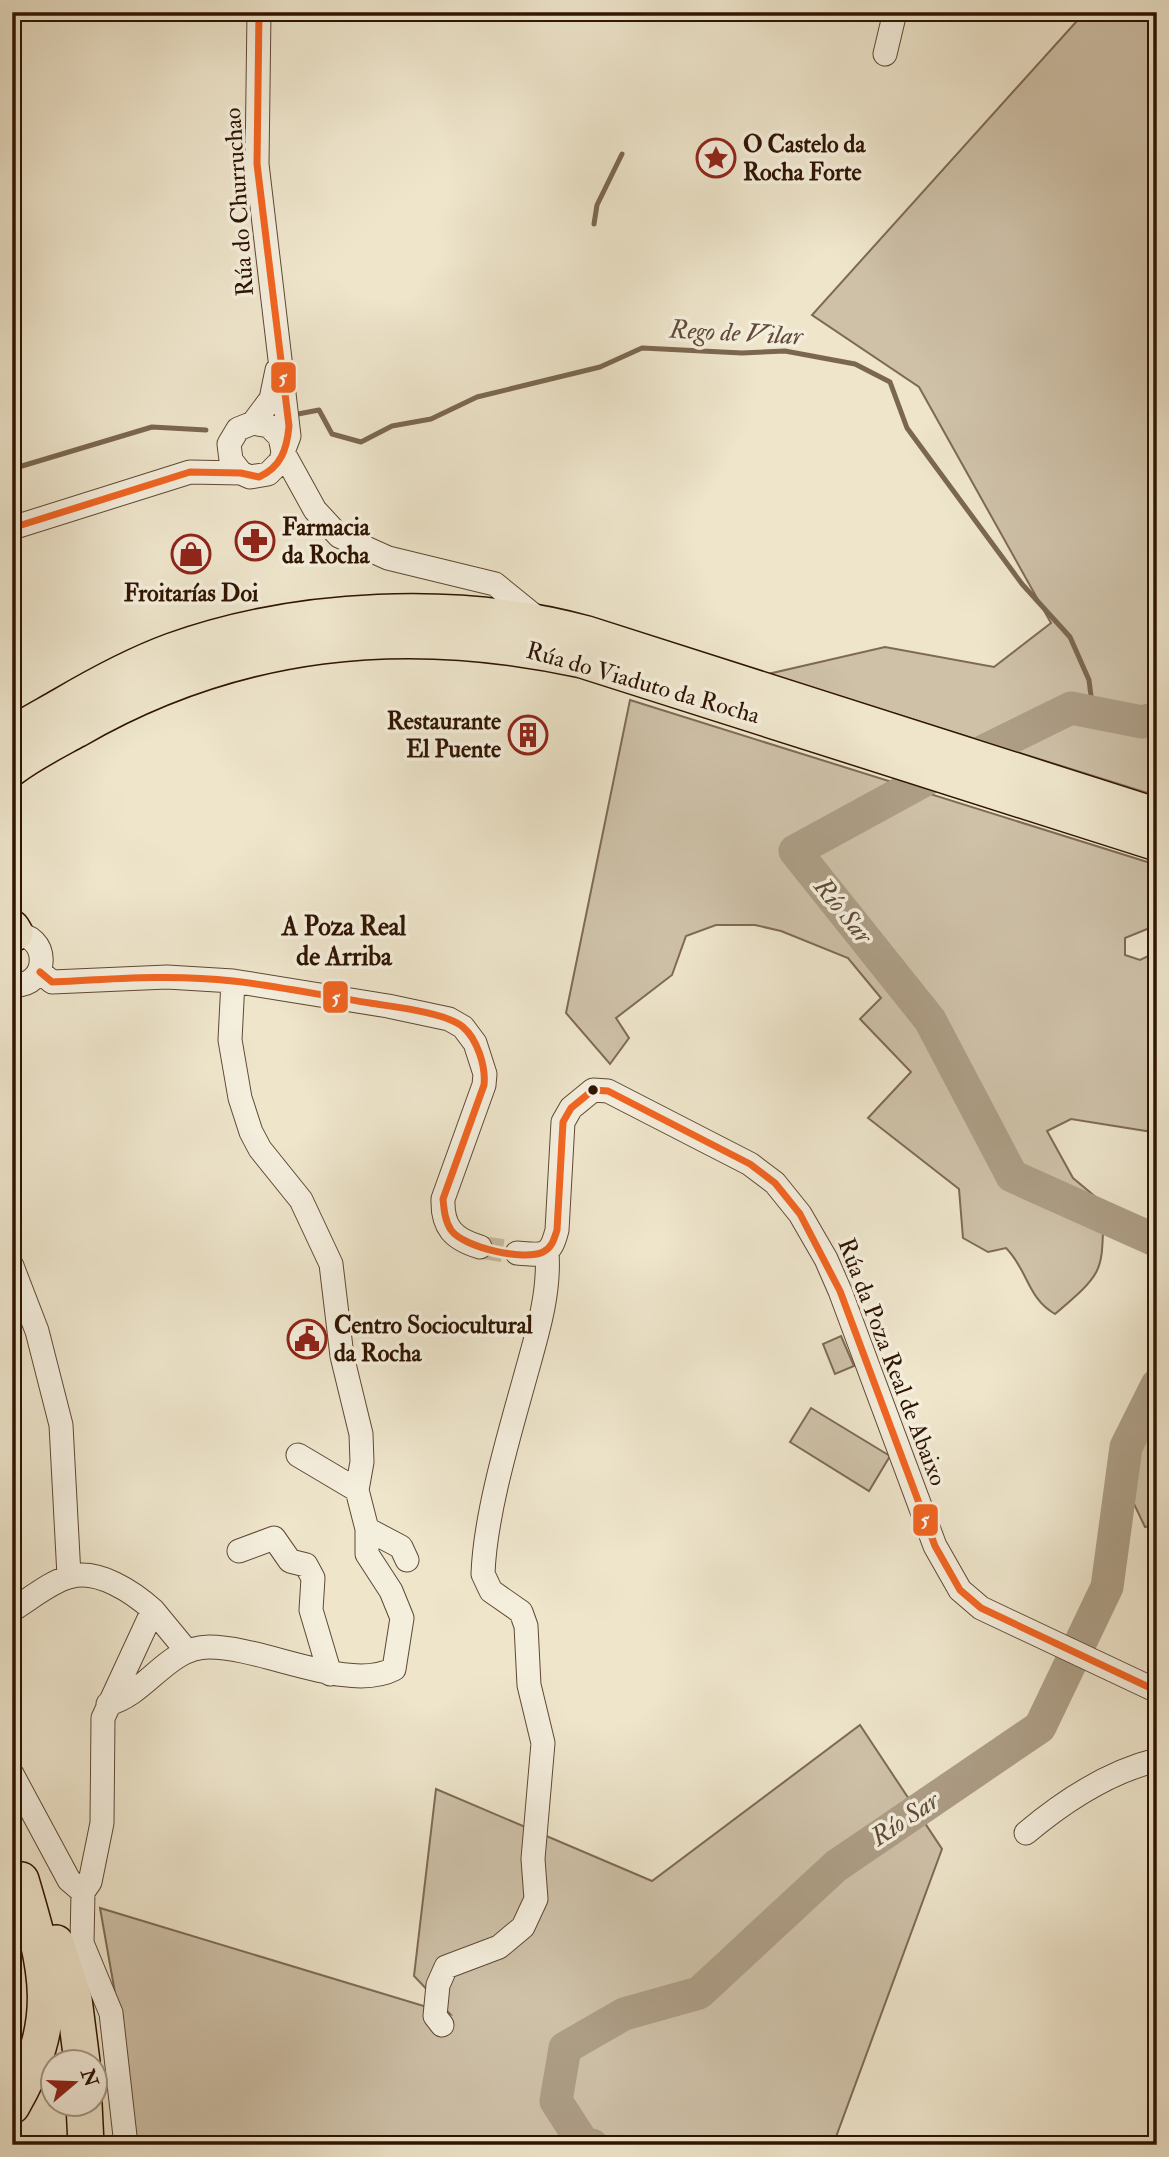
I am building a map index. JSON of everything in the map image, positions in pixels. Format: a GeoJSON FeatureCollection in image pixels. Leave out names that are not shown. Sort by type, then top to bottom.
{"type":"FeatureCollection","features":[{"type":"Feature","properties":{"kind":"highway","name":"Rúa do Viaduto da Rocha"},"geometry":{"type":"LineString","coordinates":[[15,759],[85,693],[173,651],[306,619],[401,612],[544,624],[584,647],[1157,843]]}},
{"type":"Feature","properties":{"kind":"highway","name":"Rúa do Viaduto da Rocha"},"geometry":{"type":"LineString","coordinates":[[15,759],[154,689],[248,657],[295,648],[400,638],[584,647],[1157,816]]}},
{"type":"Feature","properties":{"kind":"highway"},"geometry":{"type":"LineString","coordinates":[[17,1874],[45,1916],[62,1957],[74,1999],[80,2048]]}},
{"type":"Feature","properties":{"kind":"highway"},"geometry":{"type":"LineString","coordinates":[[12,2106],[32,2073],[43,2037],[47,1998],[44,1962],[17,1874]]}},
{"type":"Feature","properties":{"kind":"highway"},"geometry":{"type":"LineString","coordinates":[[12,1921],[23,1946],[27,1987],[21,2037],[12,2068]]}},
{"type":"Feature","properties":{"kind":"highway"},"geometry":{"type":"LineString","coordinates":[[85,2118],[86,2145]]}},
{"type":"Feature","properties":{"kind":"street","name":"Rúa do Churruchao"},"geometry":{"type":"LineString","coordinates":[[258,12],[257,164],[289,426],[283,452]]}},
{"type":"Feature","properties":{"kind":"street"},"geometry":{"type":"LineString","coordinates":[[885,54],[895,12]]}},
{"type":"Feature","properties":{"kind":"street","name":"Rúa do Churruchao"},"geometry":{"type":"LineString","coordinates":[[253,423],[274,390],[278,346]]}},
{"type":"Feature","properties":{"kind":"street"},"geometry":{"type":"LineString","coordinates":[[12,528],[190,472],[229,444],[238,429],[253,423],[275,430],[283,452],[315,510],[339,536],[388,558],[495,584],[544,624]]}},
{"type":"Feature","properties":{"kind":"street"},"geometry":{"type":"LineString","coordinates":[[229,444],[231,460],[241,473]]}},
{"type":"Feature","properties":{"kind":"street"},"geometry":{"type":"LineString","coordinates":[[190,472],[241,473],[250,477],[268,474],[281,461],[283,452]]}},
{"type":"Feature","properties":{"kind":"street"},"geometry":{"type":"LineString","coordinates":[[12,985],[27,984],[40,972],[42,954],[38,946],[24,934],[13,932]]}},
{"type":"Feature","properties":{"kind":"street"},"geometry":{"type":"LineString","coordinates":[[40,972],[52,982],[167,977],[233,981],[388,1006],[449,1019],[463,1027],[479,1053],[484,1085],[443,1199],[443,1212],[451,1233],[458,1239],[480,1247]]}},
{"type":"Feature","properties":{"kind":"street"},"geometry":{"type":"LineString","coordinates":[[108,1704],[126,1699],[186,1650],[230,1649],[291,1661],[330,1674],[377,1676],[394,1669],[402,1618],[391,1591],[367,1554],[367,1529],[358,1490],[362,1462],[360,1434],[342,1356],[331,1264],[301,1200],[260,1149],[251,1132],[237,1085],[230,1041],[233,981]]}},
{"type":"Feature","properties":{"kind":"street","name":"Rúa da Poza Real de Abaixo"},"geometry":{"type":"LineString","coordinates":[[547,1252],[557,1230],[563,1122],[570,1108],[593,1090],[608,1091],[761,1172],[789,1198],[826,1259],[948,1574],[960,1590],[981,1608],[1157,1691]]}},
{"type":"Feature","properties":{"kind":"street"},"geometry":{"type":"LineString","coordinates":[[442,2025],[435,2016],[438,1985],[446,1967],[499,1947],[523,1927],[536,1899],[533,1859],[543,1743],[529,1685],[526,1626],[516,1606],[491,1591],[483,1574],[508,1440],[549,1279],[547,1252],[517,1253]]}},
{"type":"Feature","properties":{"kind":"street"},"geometry":{"type":"LineString","coordinates":[[12,1266],[37,1331],[61,1425],[69,1576]]}},
{"type":"Feature","properties":{"kind":"street"},"geometry":{"type":"LineString","coordinates":[[298,1455],[358,1490]]}},
{"type":"Feature","properties":{"kind":"street"},"geometry":{"type":"LineString","coordinates":[[367,1529],[401,1548],[407,1560]]}},
{"type":"Feature","properties":{"kind":"street"},"geometry":{"type":"LineString","coordinates":[[239,1551],[274,1538],[290,1561],[306,1565],[313,1578],[312,1610],[330,1674]]}},
{"type":"Feature","properties":{"kind":"street"},"geometry":{"type":"LineString","coordinates":[[12,1610],[69,1576],[93,1578],[134,1593],[186,1650]]}},
{"type":"Feature","properties":{"kind":"street"},"geometry":{"type":"LineString","coordinates":[[126,2145],[111,2014],[82,1943],[83,1892],[90,1882],[102,1823],[103,1718],[153,1611]]}},
{"type":"Feature","properties":{"kind":"street"},"geometry":{"type":"LineString","coordinates":[[1026,1833],[1048,1815],[1105,1779],[1157,1760]]}},
{"type":"Feature","properties":{"kind":"street"},"geometry":{"type":"LineString","coordinates":[[12,1774],[69,1880],[83,1892]]}},
{"type":"Feature","properties":{"kind":"shaded area"},"geometry":{"type":"Polygon","coordinates":[[[1085,12],[1157,12],[1157,796],[768,674],[885,647],[994,667],[1051,623],[919,387],[812,315],[1085,12]]]}},
{"type":"Feature","properties":{"kind":"shaded area"},"geometry":{"type":"Polygon","coordinates":[[[630,700],[1157,865],[1157,925],[1125,938],[1125,955],[1140,960],[1157,952],[1157,1138],[1152,1132],[1071,1119],[1047,1131],[1073,1178],[1104,1204],[1103,1244],[1098,1268],[1085,1287],[1055,1314],[1033,1292],[1019,1265],[1006,1248],[988,1252],[963,1238],[959,1189],[868,1118],[911,1072],[860,1019],[881,998],[848,958],[781,931],[755,925],[716,925],[686,936],[672,975],[616,1018],[629,1038],[610,1064],[566,1013],[630,700]]]}},
{"type":"Feature","properties":{"kind":"shaded area"},"geometry":{"type":"Polygon","coordinates":[[[841,1336],[854,1366],[835,1374],[823,1344],[841,1336]]]}},
{"type":"Feature","properties":{"kind":"shaded area"},"geometry":{"type":"Polygon","coordinates":[[[1157,1404],[1157,1524],[1145,1527],[1125,1485],[1135,1445],[1157,1404]]]}},
{"type":"Feature","properties":{"kind":"shaded area"},"geometry":{"type":"Polygon","coordinates":[[[811,1408],[890,1456],[869,1491],[790,1442],[811,1408]]]}},
{"type":"Feature","properties":{"kind":"shaded area"},"geometry":{"type":"Polygon","coordinates":[[[860,1725],[942,1849],[833,2145],[137,2145],[127,2061],[100,1908],[450,2014],[414,1976],[436,1789],[652,1881],[860,1725]]]}},
{"type":"Feature","properties":{"kind":"waterway"},"geometry":{"type":"LineString","coordinates":[[594,224],[597,205],[622,154]]}},
{"type":"Feature","properties":{"kind":"waterway","name":"Rego de Vilar"},"geometry":{"type":"LineString","coordinates":[[298,414],[319,410],[332,434],[361,442],[392,426],[431,419],[477,397],[600,367],[642,348],[742,353],[785,351],[855,364],[890,382],[907,428],[1022,584],[1070,637],[1089,680],[1093,712]]}},
{"type":"Feature","properties":{"kind":"waterway"},"geometry":{"type":"LineString","coordinates":[[12,469],[152,427],[206,430]]}},
{"type":"Feature","properties":{"kind":"waterway","name":"Río Sar"},"geometry":{"type":"LineString","coordinates":[[1157,718],[1142,722],[1071,708],[925,780],[795,851],[930,1020],[1012,1176],[1157,1241]]}},
{"type":"Feature","properties":{"kind":"waterway","name":"Río Sar"},"geometry":{"type":"LineString","coordinates":[[592,2145],[583,2143],[556,2101],[565,2048],[624,2014],[699,1993],[836,1866],[1040,1727],[1107,1587],[1126,1447],[1157,1385]]}},
{"type":"Feature","properties":{"kind":"tunnel"},"geometry":{"type":"LineString","coordinates":[[480,1247],[517,1253]]}},
{"type":"Feature","properties":{"kind":"transit line","name":"5"},"geometry":{"type":"LineString","coordinates":[[12,528],[190,472],[241,473],[259,477],[273,468],[282,456],[289,426],[257,164],[259,12]]}},
{"type":"Feature","properties":{"kind":"transit line","name":"5"},"geometry":{"type":"LineString","coordinates":[[40,972],[52,982],[165,977],[233,981],[419,1011],[455,1022],[468,1032],[480,1053],[484,1085],[443,1199],[444,1211],[449,1227],[458,1236],[495,1251],[534,1254],[551,1246],[557,1230],[563,1122],[571,1108],[593,1090],[608,1091],[750,1164],[775,1183],[800,1214],[840,1291],[935,1546],[960,1590],[981,1608],[1157,1691]]}},
{"type":"Feature","properties":{"kind":"place","name":"O Castelo da Rocha Forte"},"geometry":{"type":"Point","coordinates":[716,158]}},
{"type":"Feature","properties":{"kind":"place","name":"Farmacia da Rocha"},"geometry":{"type":"Point","coordinates":[255,541]}},
{"type":"Feature","properties":{"kind":"place","name":"Froitarías Doi"},"geometry":{"type":"Point","coordinates":[191,554]}},
{"type":"Feature","properties":{"kind":"place","name":"Restaurante El Puente"},"geometry":{"type":"Point","coordinates":[528,735]}},
{"type":"Feature","properties":{"kind":"place","name":"Centro Sociocultural da Rocha"},"geometry":{"type":"Point","coordinates":[307,1339]}},
{"type":"Feature","properties":{"kind":"district","name":"A Poza Real de Arriba"},"geometry":{"type":"Point","coordinates":[344,942]}}]}
